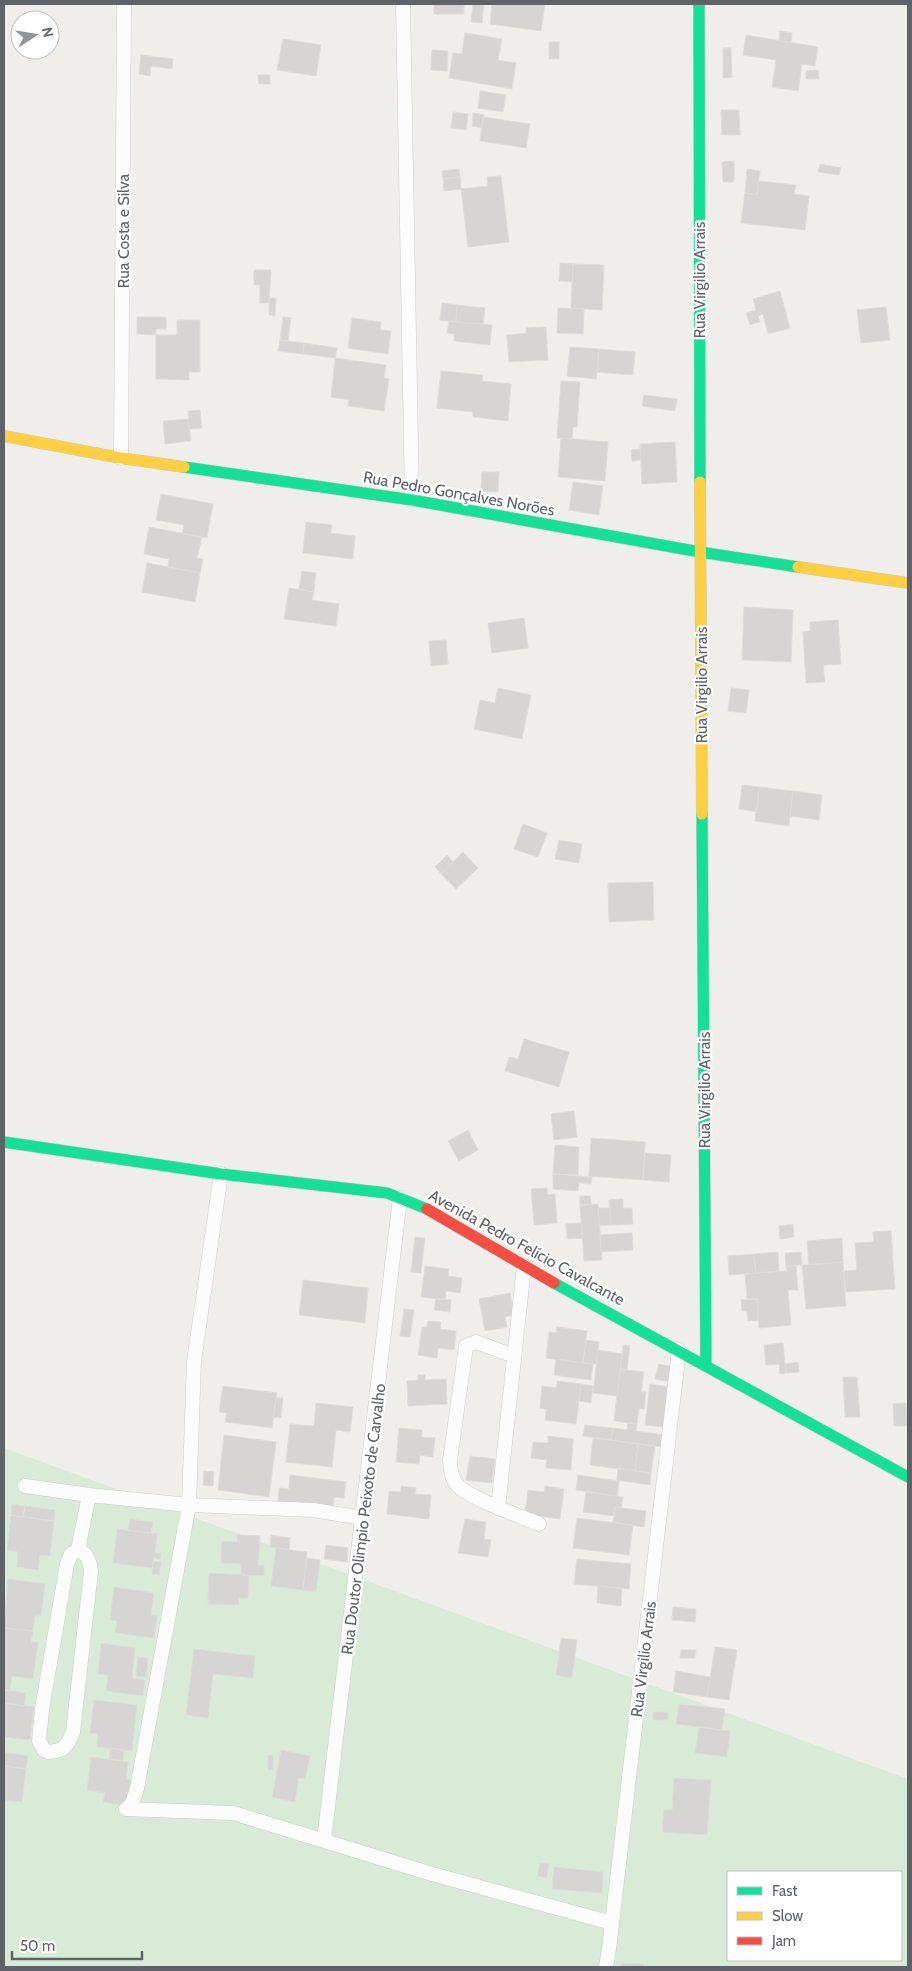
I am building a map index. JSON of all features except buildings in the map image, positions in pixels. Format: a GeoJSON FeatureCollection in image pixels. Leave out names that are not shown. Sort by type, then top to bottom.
{"type":"FeatureCollection","features":[{"type":"Feature","properties":{"kind":"street","name":"Rua Costa e Silva"},"geometry":{"type":"LineString","coordinates":[[121,458],[124,4]]}},
{"type":"Feature","properties":{"kind":"street"},"geometry":{"type":"LineString","coordinates":[[403,4],[412,500]]}},
{"type":"Feature","properties":{"kind":"street","name":"Rua Virgilio Arrais"},"geometry":{"type":"LineString","coordinates":[[699,4],[700,552],[706,1366]]}},
{"type":"Feature","properties":{"kind":"street","name":"Rua Pedro Gonçalves Norões"},"geometry":{"type":"LineString","coordinates":[[4,436],[121,458],[412,500],[700,552],[908,583]]}},
{"type":"Feature","properties":{"kind":"street","name":"Avenida Pedro Felício Cavalcante"},"geometry":{"type":"LineString","coordinates":[[4,1142],[221,1174],[387,1194],[422,1206],[524,1266],[908,1477]]}},
{"type":"Feature","properties":{"kind":"street"},"geometry":{"type":"LineString","coordinates":[[221,1174],[194,1361],[189,1505],[137,1788],[132,1804],[126,1809],[233,1813],[432,1874],[612,1924]]}},
{"type":"Feature","properties":{"kind":"street","name":"Rua Doutor Olimpio Peixoto de Carvalho"},"geometry":{"type":"LineString","coordinates":[[324,1840],[400,1198]]}},
{"type":"Feature","properties":{"kind":"street"},"geometry":{"type":"LineString","coordinates":[[498,1508],[524,1266]]}},
{"type":"Feature","properties":{"kind":"street"},"geometry":{"type":"LineString","coordinates":[[514,1356],[476,1342],[466,1346],[450,1460],[451,1474],[458,1486],[498,1508],[539,1524]]}},
{"type":"Feature","properties":{"kind":"street","name":"Rua Virgilio Arrais"},"geometry":{"type":"LineString","coordinates":[[606,1967],[679,1350]]}},
{"type":"Feature","properties":{"kind":"street"},"geometry":{"type":"LineString","coordinates":[[25,1486],[89,1495],[189,1505],[313,1510],[363,1518]]}},
{"type":"Feature","properties":{"kind":"street"},"geometry":{"type":"LineString","coordinates":[[78,1550],[87,1557],[91,1571],[74,1724],[68,1743],[62,1749],[49,1752],[44,1750],[39,1741],[42,1708],[67,1564],[71,1554],[78,1550],[89,1495]]}},
{"type":"Feature","properties":{"kind":"green space"},"geometry":{"type":"Polygon","coordinates":[[[4,1448],[908,1779],[908,1967],[4,1967],[4,1448]]]}},
{"type":"Feature","properties":{"kind":"traffic: fast"},"geometry":{"type":"LineString","coordinates":[[699,4],[700,482]]}},
{"type":"Feature","properties":{"kind":"traffic: fast"},"geometry":{"type":"LineString","coordinates":[[184,467],[412,500],[700,552],[798,567]]}},
{"type":"Feature","properties":{"kind":"traffic: fast"},"geometry":{"type":"LineString","coordinates":[[702,814],[706,1366]]}},
{"type":"Feature","properties":{"kind":"traffic: fast"},"geometry":{"type":"LineString","coordinates":[[4,1142],[221,1174],[387,1193],[427,1209]]}},
{"type":"Feature","properties":{"kind":"traffic: fast"},"geometry":{"type":"LineString","coordinates":[[554,1283],[908,1477]]}},
{"type":"Feature","properties":{"kind":"traffic: slow"},"geometry":{"type":"LineString","coordinates":[[4,436],[121,458],[184,467]]}},
{"type":"Feature","properties":{"kind":"traffic: slow"},"geometry":{"type":"LineString","coordinates":[[700,482],[702,814]]}},
{"type":"Feature","properties":{"kind":"traffic: slow"},"geometry":{"type":"LineString","coordinates":[[798,567],[908,583]]}},
{"type":"Feature","properties":{"kind":"traffic: jam"},"geometry":{"type":"LineString","coordinates":[[427,1209],[554,1283]]}}]}
